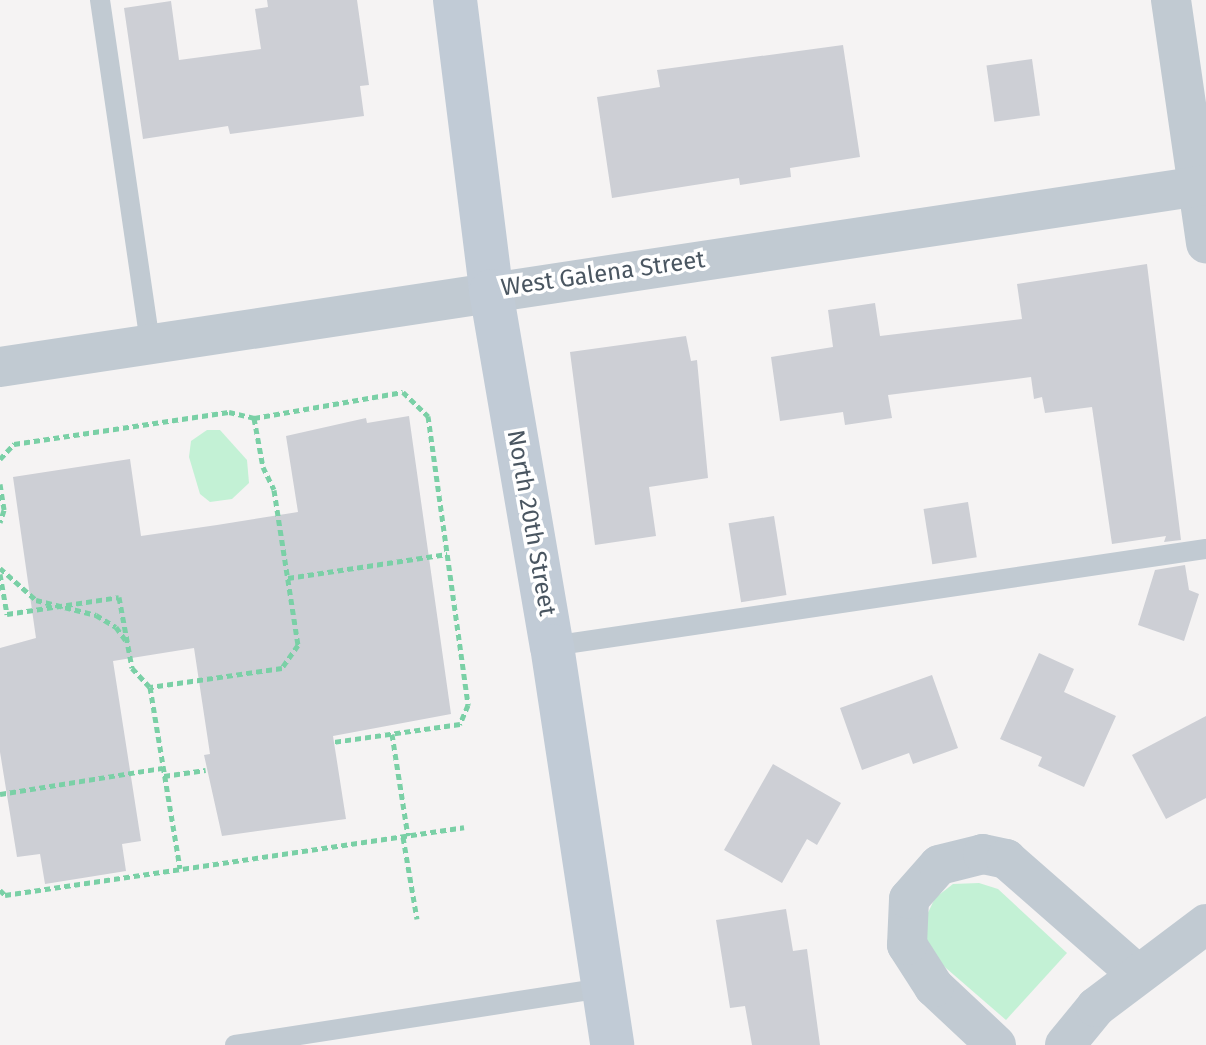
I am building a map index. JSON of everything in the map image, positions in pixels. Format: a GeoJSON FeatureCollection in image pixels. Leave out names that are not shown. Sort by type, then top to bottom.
{"type":"FeatureCollection","features":[{"type":"Feature","properties":{"kind":"main road","name":"North 20th Street"},"geometry":{"type":"LineString","coordinates":[[455,0],[491,291],[552,646],[612,1045]]}},
{"type":"Feature","properties":{"kind":"street"},"geometry":{"type":"LineString","coordinates":[[1171,0],[1201,186],[1206,244]]}},
{"type":"Feature","properties":{"kind":"street","name":"West Galena Street"},"geometry":{"type":"LineString","coordinates":[[0,367],[1201,186]]}},
{"type":"Feature","properties":{"kind":"street"},"geometry":{"type":"LineString","coordinates":[[996,1045],[934,987],[907,945],[909,899],[939,865],[983,854],[1006,859],[1136,973]]}},
{"type":"Feature","properties":{"kind":"street"},"geometry":{"type":"LineString","coordinates":[[1065,1045],[1096,1007],[1136,973],[1206,924]]}},
{"type":"Feature","properties":{"kind":"lane"},"geometry":{"type":"LineString","coordinates":[[100,0],[150,344]]}},
{"type":"Feature","properties":{"kind":"lane"},"geometry":{"type":"LineString","coordinates":[[552,646],[1206,549]]}},
{"type":"Feature","properties":{"kind":"lane"},"geometry":{"type":"LineString","coordinates":[[235,1045],[604,988]]}},
{"type":"Feature","properties":{"kind":"path"},"geometry":{"type":"LineString","coordinates":[[0,459],[14,444],[229,412],[254,418],[403,392],[428,416],[468,705],[460,724],[334,742]]}},
{"type":"Feature","properties":{"kind":"path"},"geometry":{"type":"LineString","coordinates":[[150,687],[282,668],[298,645],[274,490],[263,467],[254,418]]}},
{"type":"Feature","properties":{"kind":"path"},"geometry":{"type":"LineString","coordinates":[[0,484],[0,522]]}},
{"type":"Feature","properties":{"kind":"path"},"geometry":{"type":"LineString","coordinates":[[288,578],[447,554]]}},
{"type":"Feature","properties":{"kind":"path"},"geometry":{"type":"LineString","coordinates":[[0,568],[36,600],[96,615],[116,627],[127,643]]}},
{"type":"Feature","properties":{"kind":"path"},"geometry":{"type":"LineString","coordinates":[[0,574],[7,614],[119,597],[132,668],[150,687],[180,869]]}},
{"type":"Feature","properties":{"kind":"path"},"geometry":{"type":"LineString","coordinates":[[392,734],[417,919]]}},
{"type":"Feature","properties":{"kind":"path"},"geometry":{"type":"LineString","coordinates":[[0,794],[163,768]]}},
{"type":"Feature","properties":{"kind":"path"},"geometry":{"type":"LineString","coordinates":[[164,776],[206,770]]}},
{"type":"Feature","properties":{"kind":"path"},"geometry":{"type":"LineString","coordinates":[[0,890],[5,895],[464,827]]}},
{"type":"Feature","properties":{"kind":"green space"},"geometry":{"type":"Polygon","coordinates":[[[207,430],[220,430],[247,460],[249,483],[232,499],[210,502],[200,494],[189,457],[191,441],[207,430]]]}},
{"type":"Feature","properties":{"kind":"green space"},"geometry":{"type":"Polygon","coordinates":[[[979,883],[998,889],[1067,953],[1006,1020],[939,962],[926,942],[925,919],[935,898],[953,884],[979,883]]]}},
{"type":"Feature","properties":{"kind":"building"},"geometry":{"type":"Polygon","coordinates":[[[267,0],[357,0],[369,85],[360,86],[364,116],[230,134],[228,126],[143,139],[124,8],[171,1],[179,60],[261,49],[255,9],[268,7],[267,0]]]}},
{"type":"Feature","properties":{"kind":"building"},"geometry":{"type":"Polygon","coordinates":[[[843,45],[860,157],[790,168],[791,177],[740,185],[739,178],[612,198],[597,97],[660,87],[657,70],[843,45]]]}},
{"type":"Feature","properties":{"kind":"building"},"geometry":{"type":"Polygon","coordinates":[[[1032,59],[1040,115],[994,122],[986,65],[1032,59]]]}},
{"type":"Feature","properties":{"kind":"building"},"geometry":{"type":"Polygon","coordinates":[[[1147,264],[1181,540],[1164,542],[1166,536],[1112,544],[1092,407],[1045,413],[1042,397],[1034,399],[1031,377],[888,395],[892,418],[845,425],[843,412],[780,421],[771,357],[833,347],[828,310],[875,303],[880,336],[1022,319],[1017,284],[1147,264]]]}},
{"type":"Feature","properties":{"kind":"building"},"geometry":{"type":"Polygon","coordinates":[[[686,336],[691,361],[697,360],[708,478],[649,487],[656,536],[595,545],[570,352],[686,336]]]}},
{"type":"Feature","properties":{"kind":"building"},"geometry":{"type":"Polygon","coordinates":[[[409,416],[451,714],[333,736],[346,819],[222,836],[204,755],[210,754],[194,648],[113,661],[141,841],[122,844],[126,871],[45,884],[40,854],[17,857],[0,752],[0,648],[36,638],[13,477],[130,459],[141,536],[217,525],[298,512],[286,436],[366,418],[367,423],[409,416]]]}},
{"type":"Feature","properties":{"kind":"building"},"geometry":{"type":"Polygon","coordinates":[[[968,502],[977,557],[932,564],[924,509],[968,502]]]}},
{"type":"Feature","properties":{"kind":"building"},"geometry":{"type":"Polygon","coordinates":[[[774,516],[787,595],[741,602],[729,523],[774,516]]]}},
{"type":"Feature","properties":{"kind":"building"},"geometry":{"type":"Polygon","coordinates":[[[1185,565],[1189,590],[1199,594],[1184,641],[1138,625],[1155,570],[1185,565]]]}},
{"type":"Feature","properties":{"kind":"building"},"geometry":{"type":"Polygon","coordinates":[[[1039,653],[1074,669],[1064,692],[1116,716],[1084,787],[1038,766],[1042,757],[1000,739],[1039,653]]]}},
{"type":"Feature","properties":{"kind":"building"},"geometry":{"type":"Polygon","coordinates":[[[932,675],[958,748],[913,764],[909,753],[862,770],[840,708],[932,675]]]}},
{"type":"Feature","properties":{"kind":"building"},"geometry":{"type":"Polygon","coordinates":[[[1206,716],[1206,798],[1166,819],[1132,755],[1206,716]]]}},
{"type":"Feature","properties":{"kind":"building"},"geometry":{"type":"Polygon","coordinates":[[[773,764],[841,803],[817,845],[807,839],[782,883],[724,850],[773,764]]]}},
{"type":"Feature","properties":{"kind":"building"},"geometry":{"type":"Polygon","coordinates":[[[786,909],[793,951],[807,949],[820,1045],[752,1045],[745,1006],[730,1008],[716,920],[786,909]]]}}]}
